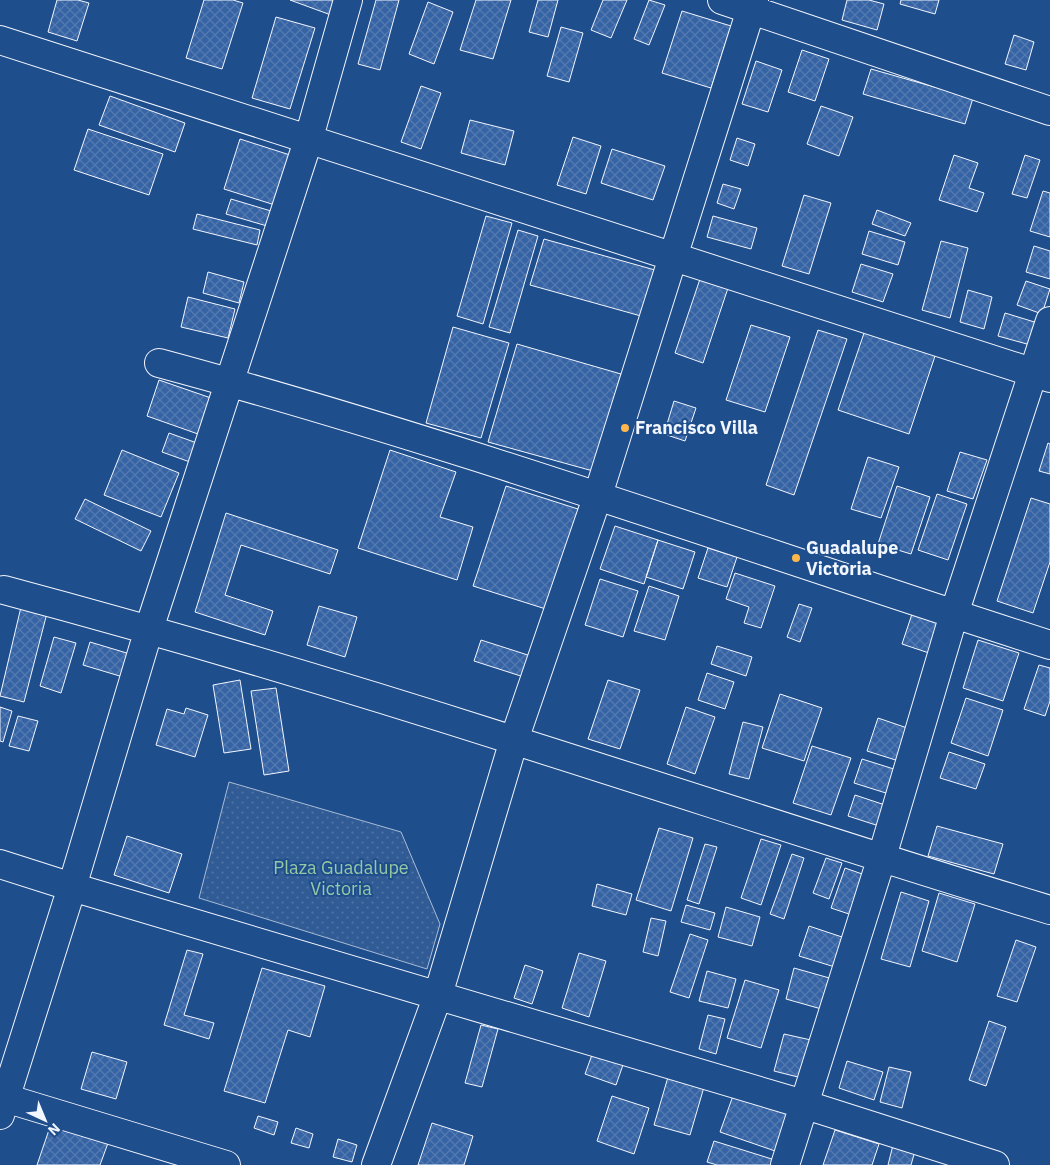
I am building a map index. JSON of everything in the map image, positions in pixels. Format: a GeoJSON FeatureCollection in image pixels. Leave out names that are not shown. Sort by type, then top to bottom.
{"type":"FeatureCollection","features":[{"type":"Feature","properties":{"kind":"street"},"geometry":{"type":"LineString","coordinates":[[226,1165],[3,1106],[72,887],[149,629],[308,141],[348,0]]}},
{"type":"Feature","properties":{"kind":"street"},"geometry":{"type":"LineString","coordinates":[[722,0],[753,4],[1050,111]]}},
{"type":"Feature","properties":{"kind":"street"},"geometry":{"type":"LineString","coordinates":[[376,1165],[438,995],[514,740],[598,495],[753,4]]}},
{"type":"Feature","properties":{"kind":"street"},"geometry":{"type":"LineString","coordinates":[[0,40],[308,141],[1042,375]]}},
{"type":"Feature","properties":{"kind":"street"},"geometry":{"type":"LineString","coordinates":[[785,1165],[881,860],[954,614],[1042,375],[1050,321]]}},
{"type":"Feature","properties":{"kind":"street"},"geometry":{"type":"LineString","coordinates":[[159,363],[228,382],[598,495],[1050,645]]}},
{"type":"Feature","properties":{"kind":"street"},"geometry":{"type":"LineString","coordinates":[[4,590],[149,629],[514,740],[881,860],[1050,910]]}},
{"type":"Feature","properties":{"kind":"street"},"geometry":{"type":"LineString","coordinates":[[0,864],[803,1104],[995,1165]]}},
{"type":"Feature","properties":{"kind":"green space","name":"Plaza Guadalupe Victoria"},"geometry":{"type":"Polygon","coordinates":[[[229,782],[401,832],[440,924],[427,969],[199,898],[229,782]]]}},
{"type":"Feature","properties":{"kind":"building"},"geometry":{"type":"Polygon","coordinates":[[[57,0],[78,0],[89,3],[77,41],[48,32],[57,0]]]}},
{"type":"Feature","properties":{"kind":"building"},"geometry":{"type":"Polygon","coordinates":[[[204,0],[233,0],[243,3],[222,69],[186,58],[204,0]]]}},
{"type":"Feature","properties":{"kind":"building"},"geometry":{"type":"Polygon","coordinates":[[[290,0],[337,0],[331,15],[290,0]]]}},
{"type":"Feature","properties":{"kind":"building"},"geometry":{"type":"Polygon","coordinates":[[[376,0],[399,0],[380,70],[358,64],[376,0]]]}},
{"type":"Feature","properties":{"kind":"building"},"geometry":{"type":"Polygon","coordinates":[[[476,0],[511,0],[493,59],[460,50],[476,0]]]}},
{"type":"Feature","properties":{"kind":"building"},"geometry":{"type":"Polygon","coordinates":[[[538,0],[558,0],[548,37],[529,32],[538,0]]]}},
{"type":"Feature","properties":{"kind":"building"},"geometry":{"type":"Polygon","coordinates":[[[603,0],[627,0],[611,38],[591,30],[603,0]]]}},
{"type":"Feature","properties":{"kind":"building"},"geometry":{"type":"Polygon","coordinates":[[[649,0],[665,5],[649,45],[634,39],[649,0]]]}},
{"type":"Feature","properties":{"kind":"building"},"geometry":{"type":"Polygon","coordinates":[[[847,0],[869,0],[884,4],[877,30],[842,20],[847,0]]]}},
{"type":"Feature","properties":{"kind":"building"},"geometry":{"type":"Polygon","coordinates":[[[901,0],[939,0],[935,14],[900,4],[901,0]]]}},
{"type":"Feature","properties":{"kind":"building"},"geometry":{"type":"Polygon","coordinates":[[[428,2],[453,12],[434,64],[409,54],[428,2]]]}},
{"type":"Feature","properties":{"kind":"building"},"geometry":{"type":"Polygon","coordinates":[[[682,11],[731,26],[711,88],[662,73],[682,11]]]}},
{"type":"Feature","properties":{"kind":"building"},"geometry":{"type":"Polygon","coordinates":[[[276,17],[315,28],[290,109],[252,98],[276,17]]]}},
{"type":"Feature","properties":{"kind":"building"},"geometry":{"type":"Polygon","coordinates":[[[561,27],[583,33],[569,82],[547,76],[561,27]]]}},
{"type":"Feature","properties":{"kind":"building"},"geometry":{"type":"Polygon","coordinates":[[[1014,35],[1034,42],[1026,70],[1005,64],[1014,35]]]}},
{"type":"Feature","properties":{"kind":"building"},"geometry":{"type":"Polygon","coordinates":[[[802,50],[829,59],[815,101],[788,92],[802,50]]]}},
{"type":"Feature","properties":{"kind":"building"},"geometry":{"type":"Polygon","coordinates":[[[756,61],[782,70],[768,112],[742,104],[756,61]]]}},
{"type":"Feature","properties":{"kind":"building"},"geometry":{"type":"Polygon","coordinates":[[[871,69],[973,98],[965,124],[863,94],[871,69]]]}},
{"type":"Feature","properties":{"kind":"building"},"geometry":{"type":"Polygon","coordinates":[[[421,86],[441,93],[421,149],[401,142],[421,86]]]}},
{"type":"Feature","properties":{"kind":"building"},"geometry":{"type":"Polygon","coordinates":[[[110,96],[185,123],[175,152],[99,125],[110,96]]]}},
{"type":"Feature","properties":{"kind":"building"},"geometry":{"type":"Polygon","coordinates":[[[821,106],[853,117],[839,156],[807,144],[821,106]]]}},
{"type":"Feature","properties":{"kind":"building"},"geometry":{"type":"Polygon","coordinates":[[[470,120],[514,131],[505,165],[461,153],[470,120]]]}},
{"type":"Feature","properties":{"kind":"building"},"geometry":{"type":"Polygon","coordinates":[[[88,129],[163,154],[149,195],[74,170],[88,129]]]}},
{"type":"Feature","properties":{"kind":"building"},"geometry":{"type":"Polygon","coordinates":[[[573,137],[601,146],[586,194],[557,185],[573,137]]]}},
{"type":"Feature","properties":{"kind":"building"},"geometry":{"type":"Polygon","coordinates":[[[737,138],[755,144],[748,166],[730,160],[737,138]]]}},
{"type":"Feature","properties":{"kind":"building"},"geometry":{"type":"Polygon","coordinates":[[[240,139],[290,155],[275,205],[224,189],[240,139]]]}},
{"type":"Feature","properties":{"kind":"building"},"geometry":{"type":"Polygon","coordinates":[[[612,149],[665,166],[653,200],[601,183],[612,149]]]}},
{"type":"Feature","properties":{"kind":"building"},"geometry":{"type":"Polygon","coordinates":[[[954,155],[978,163],[969,188],[984,193],[977,212],[939,200],[954,155]]]}},
{"type":"Feature","properties":{"kind":"building"},"geometry":{"type":"Polygon","coordinates":[[[1025,155],[1040,160],[1027,198],[1012,194],[1025,155]]]}},
{"type":"Feature","properties":{"kind":"building"},"geometry":{"type":"Polygon","coordinates":[[[723,184],[741,189],[734,209],[717,203],[723,184]]]}},
{"type":"Feature","properties":{"kind":"building"},"geometry":{"type":"Polygon","coordinates":[[[1043,191],[1050,193],[1050,237],[1030,231],[1043,191]]]}},
{"type":"Feature","properties":{"kind":"building"},"geometry":{"type":"Polygon","coordinates":[[[804,195],[831,203],[809,274],[782,266],[804,195]]]}},
{"type":"Feature","properties":{"kind":"building"},"geometry":{"type":"Polygon","coordinates":[[[231,199],[271,211],[267,226],[226,214],[231,199]]]}},
{"type":"Feature","properties":{"kind":"building"},"geometry":{"type":"Polygon","coordinates":[[[877,210],[911,223],[905,236],[872,224],[877,210]]]}},
{"type":"Feature","properties":{"kind":"building"},"geometry":{"type":"Polygon","coordinates":[[[197,214],[260,230],[257,245],[193,229],[197,214]]]}},
{"type":"Feature","properties":{"kind":"building"},"geometry":{"type":"Polygon","coordinates":[[[486,216],[512,223],[483,324],[457,316],[486,216]]]}},
{"type":"Feature","properties":{"kind":"building"},"geometry":{"type":"Polygon","coordinates":[[[713,216],[757,228],[751,249],[707,237],[713,216]]]}},
{"type":"Feature","properties":{"kind":"building"},"geometry":{"type":"Polygon","coordinates":[[[518,230],[538,236],[510,333],[489,327],[518,230]]]}},
{"type":"Feature","properties":{"kind":"building"},"geometry":{"type":"Polygon","coordinates":[[[869,231],[905,242],[898,265],[862,254],[869,231]]]}},
{"type":"Feature","properties":{"kind":"building"},"geometry":{"type":"Polygon","coordinates":[[[544,239],[655,270],[641,316],[530,285],[544,239]]]}},
{"type":"Feature","properties":{"kind":"building"},"geometry":{"type":"Polygon","coordinates":[[[941,241],[968,248],[950,318],[922,310],[941,241]]]}},
{"type":"Feature","properties":{"kind":"building"},"geometry":{"type":"Polygon","coordinates":[[[1034,246],[1050,251],[1050,279],[1026,272],[1034,246]]]}},
{"type":"Feature","properties":{"kind":"building"},"geometry":{"type":"Polygon","coordinates":[[[861,264],[893,274],[883,302],[852,292],[861,264]]]}},
{"type":"Feature","properties":{"kind":"building"},"geometry":{"type":"Polygon","coordinates":[[[208,272],[244,282],[239,303],[203,293],[208,272]]]}},
{"type":"Feature","properties":{"kind":"building"},"geometry":{"type":"Polygon","coordinates":[[[701,276],[729,285],[703,363],[675,353],[701,276]]]}},
{"type":"Feature","properties":{"kind":"building"},"geometry":{"type":"Polygon","coordinates":[[[1026,281],[1050,289],[1042,314],[1017,305],[1026,281]]]}},
{"type":"Feature","properties":{"kind":"building"},"geometry":{"type":"Polygon","coordinates":[[[968,290],[992,297],[984,329],[960,322],[968,290]]]}},
{"type":"Feature","properties":{"kind":"building"},"geometry":{"type":"Polygon","coordinates":[[[188,297],[235,309],[228,338],[181,327],[188,297]]]}},
{"type":"Feature","properties":{"kind":"building"},"geometry":{"type":"Polygon","coordinates":[[[1005,313],[1041,324],[1034,346],[998,336],[1005,313]]]}},
{"type":"Feature","properties":{"kind":"building"},"geometry":{"type":"Polygon","coordinates":[[[751,325],[790,337],[765,412],[726,400],[751,325]]]}},
{"type":"Feature","properties":{"kind":"building"},"geometry":{"type":"Polygon","coordinates":[[[453,327],[509,343],[481,438],[426,423],[453,327]]]}},
{"type":"Feature","properties":{"kind":"building"},"geometry":{"type":"Polygon","coordinates":[[[818,330],[847,339],[794,495],[766,485],[818,330]]]}},
{"type":"Feature","properties":{"kind":"building"},"geometry":{"type":"Polygon","coordinates":[[[865,330],[936,353],[909,434],[838,410],[865,330]]]}},
{"type":"Feature","properties":{"kind":"building"},"geometry":{"type":"Polygon","coordinates":[[[517,344],[621,374],[593,471],[488,442],[517,344]]]}},
{"type":"Feature","properties":{"kind":"building"},"geometry":{"type":"Polygon","coordinates":[[[159,380],[211,398],[198,434],[147,416],[159,380]]]}},
{"type":"Feature","properties":{"kind":"building"},"geometry":{"type":"Polygon","coordinates":[[[674,401],[696,408],[685,441],[664,434],[674,401]]]}},
{"type":"Feature","properties":{"kind":"building"},"geometry":{"type":"Polygon","coordinates":[[[169,433],[197,443],[190,462],[162,452],[169,433]]]}},
{"type":"Feature","properties":{"kind":"building"},"geometry":{"type":"Polygon","coordinates":[[[1048,443],[1050,444],[1050,474],[1039,471],[1048,443]]]}},
{"type":"Feature","properties":{"kind":"building"},"geometry":{"type":"Polygon","coordinates":[[[122,450],[179,473],[161,517],[104,495],[122,450]]]}},
{"type":"Feature","properties":{"kind":"building"},"geometry":{"type":"Polygon","coordinates":[[[390,450],[456,472],[440,517],[473,527],[457,580],[358,548],[390,450]]]}},
{"type":"Feature","properties":{"kind":"building"},"geometry":{"type":"Polygon","coordinates":[[[960,452],[987,460],[973,499],[947,491],[960,452]]]}},
{"type":"Feature","properties":{"kind":"building"},"geometry":{"type":"Polygon","coordinates":[[[868,457],[899,467],[881,518],[851,509],[868,457]]]}},
{"type":"Feature","properties":{"kind":"building"},"geometry":{"type":"Polygon","coordinates":[[[506,486],[581,510],[549,610],[473,586],[506,486]]]}},
{"type":"Feature","properties":{"kind":"building"},"geometry":{"type":"Polygon","coordinates":[[[897,486],[930,497],[911,554],[878,544],[897,486]]]}},
{"type":"Feature","properties":{"kind":"building"},"geometry":{"type":"Polygon","coordinates":[[[937,494],[967,504],[948,560],[918,550],[937,494]]]}},
{"type":"Feature","properties":{"kind":"building"},"geometry":{"type":"Polygon","coordinates":[[[1031,498],[1050,504],[1050,562],[1033,613],[997,601],[1031,498]]]}},
{"type":"Feature","properties":{"kind":"building"},"geometry":{"type":"Polygon","coordinates":[[[85,499],[151,531],[141,551],[75,519],[85,499]]]}},
{"type":"Feature","properties":{"kind":"building"},"geometry":{"type":"Polygon","coordinates":[[[226,513],[338,550],[330,574],[241,545],[225,595],[273,611],[265,635],[195,612],[226,513]]]}},
{"type":"Feature","properties":{"kind":"building"},"geometry":{"type":"Polygon","coordinates":[[[615,526],[658,540],[644,584],[600,569],[615,526]]]}},
{"type":"Feature","properties":{"kind":"building"},"geometry":{"type":"Polygon","coordinates":[[[658,540],[695,552],[683,589],[646,577],[658,540]]]}},
{"type":"Feature","properties":{"kind":"building"},"geometry":{"type":"Polygon","coordinates":[[[708,548],[737,557],[727,587],[698,578],[708,548]]]}},
{"type":"Feature","properties":{"kind":"building"},"geometry":{"type":"Polygon","coordinates":[[[735,573],[775,586],[761,628],[744,623],[749,607],[726,599],[735,573]]]}},
{"type":"Feature","properties":{"kind":"building"},"geometry":{"type":"Polygon","coordinates":[[[600,579],[638,591],[623,637],[585,625],[600,579]]]}},
{"type":"Feature","properties":{"kind":"building"},"geometry":{"type":"Polygon","coordinates":[[[649,586],[679,596],[665,640],[634,631],[649,586]]]}},
{"type":"Feature","properties":{"kind":"building"},"geometry":{"type":"Polygon","coordinates":[[[799,604],[812,608],[800,642],[787,637],[799,604]]]}},
{"type":"Feature","properties":{"kind":"building"},"geometry":{"type":"Polygon","coordinates":[[[319,606],[357,617],[345,657],[307,645],[319,606]]]}},
{"type":"Feature","properties":{"kind":"building"},"geometry":{"type":"Polygon","coordinates":[[[21,607],[47,613],[24,702],[0,696],[21,607]]]}},
{"type":"Feature","properties":{"kind":"building"},"geometry":{"type":"Polygon","coordinates":[[[913,611],[947,622],[935,655],[902,644],[913,611]]]}},
{"type":"Feature","properties":{"kind":"building"},"geometry":{"type":"Polygon","coordinates":[[[54,637],[76,643],[61,693],[40,686],[54,637]]]}},
{"type":"Feature","properties":{"kind":"building"},"geometry":{"type":"Polygon","coordinates":[[[481,640],[534,657],[527,678],[474,661],[481,640]]]}},
{"type":"Feature","properties":{"kind":"building"},"geometry":{"type":"Polygon","coordinates":[[[978,640],[1019,653],[1003,701],[963,688],[978,640]]]}},
{"type":"Feature","properties":{"kind":"building"},"geometry":{"type":"Polygon","coordinates":[[[90,642],[130,654],[123,677],[83,665],[90,642]]]}},
{"type":"Feature","properties":{"kind":"building"},"geometry":{"type":"Polygon","coordinates":[[[717,646],[752,657],[746,676],[711,664],[717,646]]]}},
{"type":"Feature","properties":{"kind":"building"},"geometry":{"type":"Polygon","coordinates":[[[1039,665],[1050,668],[1050,701],[1045,716],[1024,709],[1039,665]]]}},
{"type":"Feature","properties":{"kind":"building"},"geometry":{"type":"Polygon","coordinates":[[[707,673],[734,682],[725,709],[698,700],[707,673]]]}},
{"type":"Feature","properties":{"kind":"building"},"geometry":{"type":"Polygon","coordinates":[[[240,680],[251,749],[224,753],[213,685],[240,680]]]}},
{"type":"Feature","properties":{"kind":"building"},"geometry":{"type":"Polygon","coordinates":[[[608,680],[640,690],[620,749],[588,739],[608,680]]]}},
{"type":"Feature","properties":{"kind":"building"},"geometry":{"type":"Polygon","coordinates":[[[276,688],[289,771],[264,775],[251,691],[276,688]]]}},
{"type":"Feature","properties":{"kind":"building"},"geometry":{"type":"Polygon","coordinates":[[[780,694],[822,708],[804,761],[762,748],[780,694]]]}},
{"type":"Feature","properties":{"kind":"building"},"geometry":{"type":"Polygon","coordinates":[[[966,698],[1003,710],[988,756],[951,743],[966,698]]]}},
{"type":"Feature","properties":{"kind":"building"},"geometry":{"type":"Polygon","coordinates":[[[0,707],[12,711],[3,742],[0,741],[0,707]]]}},
{"type":"Feature","properties":{"kind":"building"},"geometry":{"type":"Polygon","coordinates":[[[686,707],[715,717],[695,774],[667,764],[686,707]]]}},
{"type":"Feature","properties":{"kind":"building"},"geometry":{"type":"Polygon","coordinates":[[[186,708],[208,715],[195,757],[156,745],[167,709],[184,714],[186,708]]]}},
{"type":"Feature","properties":{"kind":"building"},"geometry":{"type":"Polygon","coordinates":[[[18,716],[38,721],[29,751],[9,746],[18,716]]]}},
{"type":"Feature","properties":{"kind":"building"},"geometry":{"type":"Polygon","coordinates":[[[878,718],[913,730],[902,762],[867,751],[878,718]]]}},
{"type":"Feature","properties":{"kind":"building"},"geometry":{"type":"Polygon","coordinates":[[[743,722],[763,727],[749,779],[729,774],[743,722]]]}},
{"type":"Feature","properties":{"kind":"building"},"geometry":{"type":"Polygon","coordinates":[[[812,746],[851,758],[831,815],[793,803],[812,746]]]}},
{"type":"Feature","properties":{"kind":"building"},"geometry":{"type":"Polygon","coordinates":[[[949,752],[985,764],[976,789],[940,778],[949,752]]]}},
{"type":"Feature","properties":{"kind":"building"},"geometry":{"type":"Polygon","coordinates":[[[862,759],[897,770],[889,794],[854,783],[862,759]]]}},
{"type":"Feature","properties":{"kind":"building"},"geometry":{"type":"Polygon","coordinates":[[[855,795],[885,805],[879,826],[848,816],[855,795]]]}},
{"type":"Feature","properties":{"kind":"building"},"geometry":{"type":"Polygon","coordinates":[[[937,826],[1003,844],[994,874],[928,856],[937,826]]]}},
{"type":"Feature","properties":{"kind":"building"},"geometry":{"type":"Polygon","coordinates":[[[659,828],[693,838],[671,911],[636,900],[659,828]]]}},
{"type":"Feature","properties":{"kind":"building"},"geometry":{"type":"Polygon","coordinates":[[[127,836],[182,854],[169,893],[114,875],[127,836]]]}},
{"type":"Feature","properties":{"kind":"building"},"geometry":{"type":"Polygon","coordinates":[[[761,839],[781,845],[761,905],[741,898],[761,839]]]}},
{"type":"Feature","properties":{"kind":"building"},"geometry":{"type":"Polygon","coordinates":[[[705,844],[717,847],[699,904],[687,900],[705,844]]]}},
{"type":"Feature","properties":{"kind":"building"},"geometry":{"type":"Polygon","coordinates":[[[792,854],[804,858],[784,919],[770,914],[792,854]]]}},
{"type":"Feature","properties":{"kind":"building"},"geometry":{"type":"Polygon","coordinates":[[[826,858],[842,863],[829,899],[813,893],[826,858]]]}},
{"type":"Feature","properties":{"kind":"building"},"geometry":{"type":"Polygon","coordinates":[[[845,868],[865,875],[852,915],[831,908],[845,868]]]}},
{"type":"Feature","properties":{"kind":"building"},"geometry":{"type":"Polygon","coordinates":[[[597,884],[632,894],[626,915],[592,906],[597,884]]]}},
{"type":"Feature","properties":{"kind":"building"},"geometry":{"type":"Polygon","coordinates":[[[901,892],[929,901],[910,967],[881,959],[901,892]]]}},
{"type":"Feature","properties":{"kind":"building"},"geometry":{"type":"Polygon","coordinates":[[[939,893],[975,904],[957,962],[922,951],[939,893]]]}},
{"type":"Feature","properties":{"kind":"building"},"geometry":{"type":"Polygon","coordinates":[[[686,905],[715,913],[710,930],[681,922],[686,905]]]}},
{"type":"Feature","properties":{"kind":"building"},"geometry":{"type":"Polygon","coordinates":[[[726,907],[760,917],[752,946],[718,937],[726,907]]]}},
{"type":"Feature","properties":{"kind":"building"},"geometry":{"type":"Polygon","coordinates":[[[651,918],[666,921],[658,956],[643,952],[651,918]]]}},
{"type":"Feature","properties":{"kind":"building"},"geometry":{"type":"Polygon","coordinates":[[[809,926],[845,938],[835,967],[799,956],[809,926]]]}},
{"type":"Feature","properties":{"kind":"building"},"geometry":{"type":"Polygon","coordinates":[[[690,934],[708,940],[689,998],[670,992],[690,934]]]}},
{"type":"Feature","properties":{"kind":"building"},"geometry":{"type":"Polygon","coordinates":[[[1016,940],[1036,947],[1017,1002],[997,996],[1016,940]]]}},
{"type":"Feature","properties":{"kind":"building"},"geometry":{"type":"Polygon","coordinates":[[[187,950],[203,954],[184,1015],[214,1023],[209,1039],[164,1025],[187,950]]]}},
{"type":"Feature","properties":{"kind":"building"},"geometry":{"type":"Polygon","coordinates":[[[579,953],[606,961],[589,1017],[562,1008],[579,953]]]}},
{"type":"Feature","properties":{"kind":"building"},"geometry":{"type":"Polygon","coordinates":[[[525,965],[543,971],[532,1004],[514,998],[525,965]]]}},
{"type":"Feature","properties":{"kind":"building"},"geometry":{"type":"Polygon","coordinates":[[[262,968],[325,986],[310,1037],[288,1030],[265,1103],[224,1091],[262,968]]]}},
{"type":"Feature","properties":{"kind":"building"},"geometry":{"type":"Polygon","coordinates":[[[794,968],[833,979],[825,1010],[786,999],[794,968]]]}},
{"type":"Feature","properties":{"kind":"building"},"geometry":{"type":"Polygon","coordinates":[[[707,971],[736,979],[728,1008],[699,1001],[707,971]]]}},
{"type":"Feature","properties":{"kind":"building"},"geometry":{"type":"Polygon","coordinates":[[[745,980],[779,990],[761,1048],[727,1038],[745,980]]]}},
{"type":"Feature","properties":{"kind":"building"},"geometry":{"type":"Polygon","coordinates":[[[708,1015],[725,1019],[716,1054],[699,1049],[708,1015]]]}},
{"type":"Feature","properties":{"kind":"building"},"geometry":{"type":"Polygon","coordinates":[[[989,1021],[1006,1027],[986,1086],[969,1080],[989,1021]]]}},
{"type":"Feature","properties":{"kind":"building"},"geometry":{"type":"Polygon","coordinates":[[[481,1025],[498,1029],[482,1087],[465,1083],[481,1025]]]}},
{"type":"Feature","properties":{"kind":"building"},"geometry":{"type":"Polygon","coordinates":[[[784,1034],[811,1040],[802,1078],[774,1071],[784,1034]]]}},
{"type":"Feature","properties":{"kind":"building"},"geometry":{"type":"Polygon","coordinates":[[[92,1052],[127,1062],[116,1099],[81,1089],[92,1052]]]}},
{"type":"Feature","properties":{"kind":"building"},"geometry":{"type":"Polygon","coordinates":[[[593,1052],[624,1062],[616,1085],[585,1074],[593,1052]]]}},
{"type":"Feature","properties":{"kind":"building"},"geometry":{"type":"Polygon","coordinates":[[[847,1061],[883,1072],[874,1100],[839,1088],[847,1061]]]}},
{"type":"Feature","properties":{"kind":"building"},"geometry":{"type":"Polygon","coordinates":[[[889,1067],[911,1072],[902,1108],[880,1102],[889,1067]]]}},
{"type":"Feature","properties":{"kind":"building"},"geometry":{"type":"Polygon","coordinates":[[[668,1077],[704,1087],[690,1135],[654,1125],[668,1077]]]}},
{"type":"Feature","properties":{"kind":"building"},"geometry":{"type":"Polygon","coordinates":[[[734,1093],[792,1112],[778,1152],[720,1132],[734,1093]]]}},
{"type":"Feature","properties":{"kind":"building"},"geometry":{"type":"Polygon","coordinates":[[[612,1096],[649,1108],[634,1154],[597,1141],[612,1096]]]}},
{"type":"Feature","properties":{"kind":"building"},"geometry":{"type":"Polygon","coordinates":[[[258,1116],[278,1122],[274,1135],[254,1128],[258,1116]]]}},
{"type":"Feature","properties":{"kind":"building"},"geometry":{"type":"Polygon","coordinates":[[[432,1123],[473,1136],[464,1165],[418,1165],[432,1123]]]}},
{"type":"Feature","properties":{"kind":"building"},"geometry":{"type":"Polygon","coordinates":[[[51,1124],[108,1143],[100,1165],[37,1165],[51,1124]]]}},
{"type":"Feature","properties":{"kind":"building"},"geometry":{"type":"Polygon","coordinates":[[[296,1128],[313,1134],[309,1148],[291,1143],[296,1128]]]}},
{"type":"Feature","properties":{"kind":"building"},"geometry":{"type":"Polygon","coordinates":[[[835,1130],[879,1144],[872,1165],[823,1165],[835,1130]]]}},
{"type":"Feature","properties":{"kind":"building"},"geometry":{"type":"Polygon","coordinates":[[[338,1139],[357,1145],[352,1162],[333,1157],[338,1139]]]}},
{"type":"Feature","properties":{"kind":"building"},"geometry":{"type":"Polygon","coordinates":[[[714,1141],[775,1160],[774,1165],[717,1165],[707,1162],[714,1141]]]}},
{"type":"Feature","properties":{"kind":"building"},"geometry":{"type":"Polygon","coordinates":[[[893,1145],[915,1151],[911,1165],[888,1165],[893,1145]]]}},
{"type":"Feature","properties":{"kind":"place","name":"Francisco Villa"},"geometry":{"type":"Point","coordinates":[625,428]}},
{"type":"Feature","properties":{"kind":"place","name":"Guadalupe Victoria"},"geometry":{"type":"Point","coordinates":[796,558]}}]}
